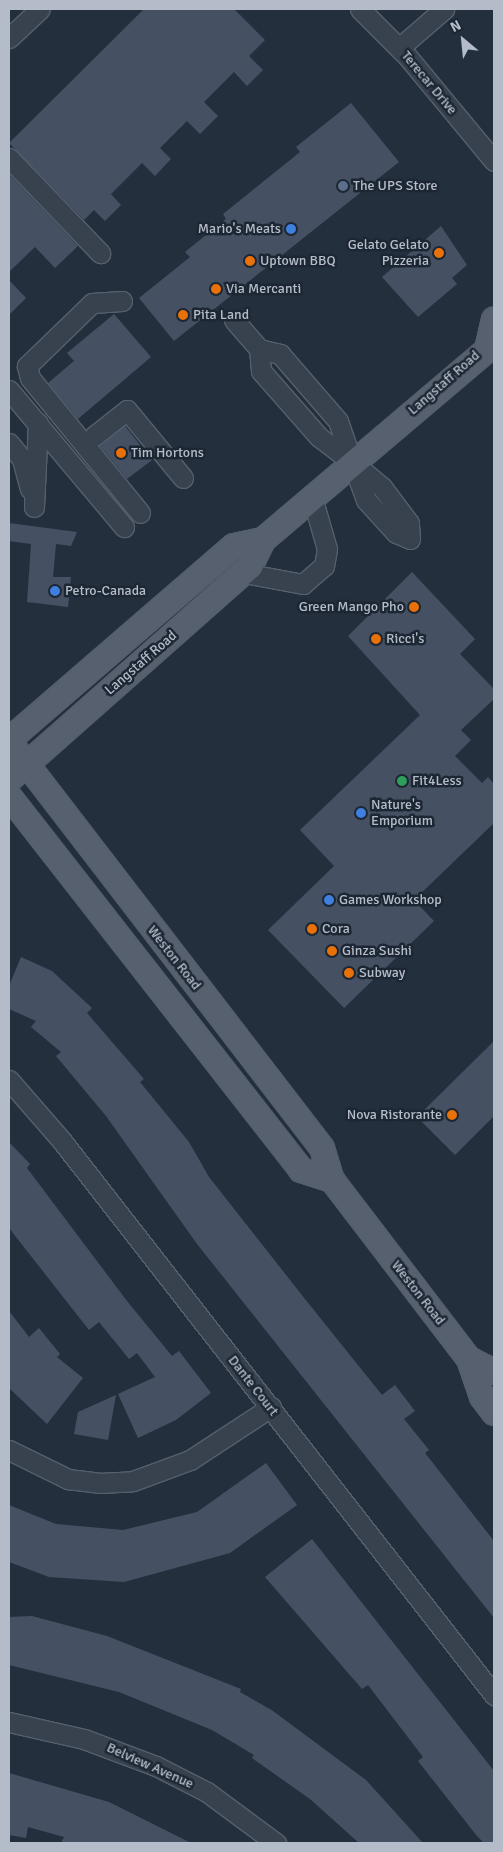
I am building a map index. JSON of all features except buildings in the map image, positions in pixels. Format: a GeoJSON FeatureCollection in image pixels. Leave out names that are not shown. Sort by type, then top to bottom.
{"type":"FeatureCollection","features":[{"type":"Feature","properties":{"kind":"main road","name":"Langstaff Road"},"geometry":{"type":"LineString","coordinates":[[9,780],[244,573],[263,540],[491,344],[494,320]]}},
{"type":"Feature","properties":{"kind":"main road","name":"Langstaff Road"},"geometry":{"type":"LineString","coordinates":[[9,740],[234,546],[263,540]]}},
{"type":"Feature","properties":{"kind":"main road","name":"Weston Road"},"geometry":{"type":"LineString","coordinates":[[9,740],[322,1148],[332,1180],[469,1359],[482,1397],[494,1413]]}},
{"type":"Feature","properties":{"kind":"main road"},"geometry":{"type":"LineString","coordinates":[[9,796],[301,1170],[332,1180]]}},
{"type":"Feature","properties":{"kind":"main road","name":"Weston Road"},"geometry":{"type":"LineString","coordinates":[[469,1359],[494,1372]]}},
{"type":"Feature","properties":{"kind":"street"},"geometry":{"type":"LineString","coordinates":[[9,38],[40,9]]}},
{"type":"Feature","properties":{"kind":"street","name":"Terecar Drive"},"geometry":{"type":"LineString","coordinates":[[360,9],[399,48],[490,149]]}},
{"type":"Feature","properties":{"kind":"street"},"geometry":{"type":"LineString","coordinates":[[399,48],[444,9]]}},
{"type":"Feature","properties":{"kind":"street"},"geometry":{"type":"LineString","coordinates":[[9,158],[100,253]]}},
{"type":"Feature","properties":{"kind":"street"},"geometry":{"type":"LineString","coordinates":[[122,301],[92,303],[27,366],[30,378],[140,514]]}},
{"type":"Feature","properties":{"kind":"street"},"geometry":{"type":"LineString","coordinates":[[234,320],[259,349],[261,371],[319,437],[352,462]]}},
{"type":"Feature","properties":{"kind":"street"},"geometry":{"type":"LineString","coordinates":[[9,390],[124,527]]}},
{"type":"Feature","properties":{"kind":"street"},"geometry":{"type":"LineString","coordinates":[[94,436],[127,410],[183,478]]}},
{"type":"Feature","properties":{"kind":"street"},"geometry":{"type":"LineString","coordinates":[[9,443],[22,458],[34,507],[38,423]]}},
{"type":"Feature","properties":{"kind":"street"},"geometry":{"type":"LineString","coordinates":[[244,573],[303,584],[324,566],[327,549],[312,497]]}},
{"type":"Feature","properties":{"kind":"street","name":"Dante Court"},"geometry":{"type":"LineString","coordinates":[[9,1080],[270,1407],[494,1695]]}},
{"type":"Feature","properties":{"kind":"street"},"geometry":{"type":"LineString","coordinates":[[9,1450],[68,1479],[99,1483],[133,1480],[190,1460],[270,1407]]}},
{"type":"Feature","properties":{"kind":"street","name":"Belview Avenue"},"geometry":{"type":"LineString","coordinates":[[9,1722],[84,1739],[156,1766],[207,1792],[273,1842]]}},
{"type":"Feature","properties":{"kind":"place","name":"The UPS Store"},"geometry":{"type":"Point","coordinates":[343,186]}},
{"type":"Feature","properties":{"kind":"place","name":"Mario's Meats"},"geometry":{"type":"Point","coordinates":[291,229]}},
{"type":"Feature","properties":{"kind":"place","name":"Gelato Gelato Pizzeria"},"geometry":{"type":"Point","coordinates":[439,253]}},
{"type":"Feature","properties":{"kind":"place","name":"Uptown BBQ"},"geometry":{"type":"Point","coordinates":[250,261]}},
{"type":"Feature","properties":{"kind":"place","name":"Via Mercanti"},"geometry":{"type":"Point","coordinates":[216,289]}},
{"type":"Feature","properties":{"kind":"place","name":"Pita Land"},"geometry":{"type":"Point","coordinates":[183,315]}},
{"type":"Feature","properties":{"kind":"place","name":"Tim Hortons"},"geometry":{"type":"Point","coordinates":[121,453]}},
{"type":"Feature","properties":{"kind":"place","name":"Petro-Canada"},"geometry":{"type":"Point","coordinates":[55,591]}},
{"type":"Feature","properties":{"kind":"place","name":"Green Mango Pho"},"geometry":{"type":"Point","coordinates":[414,607]}},
{"type":"Feature","properties":{"kind":"place","name":"Ricci's"},"geometry":{"type":"Point","coordinates":[376,639]}},
{"type":"Feature","properties":{"kind":"place","name":"Fit4Less"},"geometry":{"type":"Point","coordinates":[402,781]}},
{"type":"Feature","properties":{"kind":"place","name":"Nature's Emporium"},"geometry":{"type":"Point","coordinates":[361,813]}},
{"type":"Feature","properties":{"kind":"place","name":"Games Workshop"},"geometry":{"type":"Point","coordinates":[329,900]}},
{"type":"Feature","properties":{"kind":"place","name":"Cora"},"geometry":{"type":"Point","coordinates":[312,929]}},
{"type":"Feature","properties":{"kind":"place","name":"Ginza Sushi"},"geometry":{"type":"Point","coordinates":[332,951]}},
{"type":"Feature","properties":{"kind":"place","name":"Subway"},"geometry":{"type":"Point","coordinates":[349,973]}},
{"type":"Feature","properties":{"kind":"place","name":"Nova Ristorante"},"geometry":{"type":"Point","coordinates":[452,1115]}}]}
